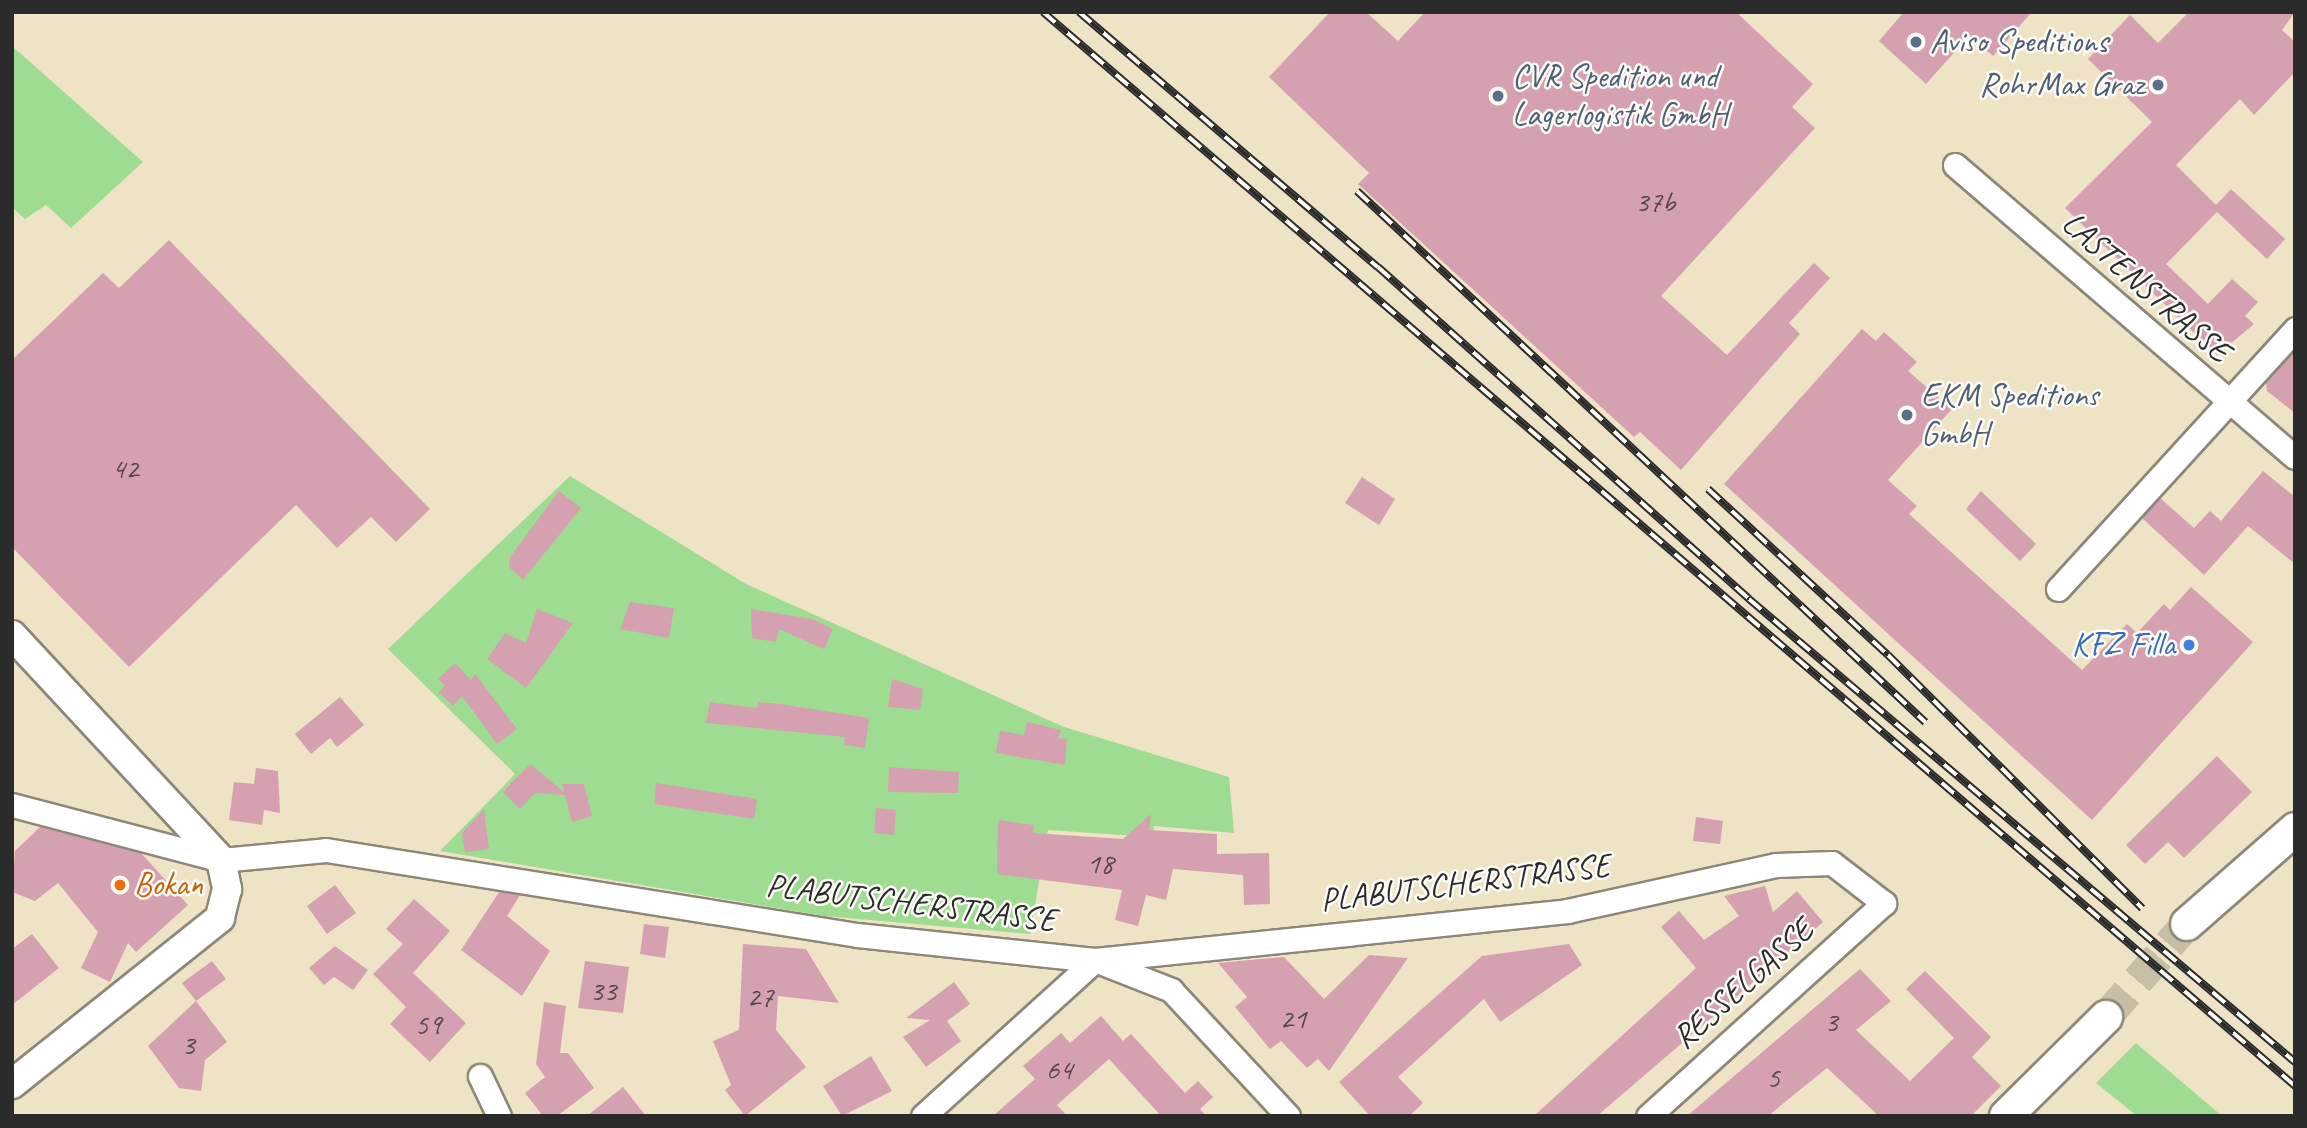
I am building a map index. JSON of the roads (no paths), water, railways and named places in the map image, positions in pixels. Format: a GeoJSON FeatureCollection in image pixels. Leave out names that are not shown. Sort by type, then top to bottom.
{"type":"FeatureCollection","features":[{"type":"Feature","properties":{"kind":"main road"},"geometry":{"type":"LineString","coordinates":[[2187,924],[2295,829]]}},
{"type":"Feature","properties":{"kind":"main road"},"geometry":{"type":"LineString","coordinates":[[2006,1116],[2106,1017]]}},
{"type":"Feature","properties":{"kind":"street","name":"LASTENSTRASSE"},"geometry":{"type":"LineString","coordinates":[[1955,165],[2295,457]]}},
{"type":"Feature","properties":{"kind":"street"},"geometry":{"type":"LineString","coordinates":[[2057,589],[2295,329]]}},
{"type":"Feature","properties":{"kind":"street"},"geometry":{"type":"LineString","coordinates":[[12,635],[221,860],[227,889],[220,918],[12,1084]]}},
{"type":"Feature","properties":{"kind":"street"},"geometry":{"type":"LineString","coordinates":[[12,805],[221,860]]}},
{"type":"Feature","properties":{"kind":"street","name":"PLABUTSCHERSTRASSE"},"geometry":{"type":"LineString","coordinates":[[221,860],[326,850],[844,933],[1095,960],[1567,911],[1776,866],[1832,863],[1884,903]]}},
{"type":"Feature","properties":{"kind":"street","name":"RESSELGASSE"},"geometry":{"type":"LineString","coordinates":[[1648,1116],[1884,903]]}},
{"type":"Feature","properties":{"kind":"street"},"geometry":{"type":"LineString","coordinates":[[923,1116],[1095,960],[1171,990],[1288,1116]]}},
{"type":"Feature","properties":{"kind":"street"},"geometry":{"type":"LineString","coordinates":[[480,1076],[499,1116]]}},
{"type":"Feature","properties":{"kind":"tunnel"},"geometry":{"type":"LineString","coordinates":[[2106,1017],[2187,924]]}},
{"type":"Feature","properties":{"kind":"railway"},"geometry":{"type":"LineString","coordinates":[[1043,12],[2295,1086]]}},
{"type":"Feature","properties":{"kind":"railway"},"geometry":{"type":"LineString","coordinates":[[1079,12],[1378,267],[1749,599],[2295,1062]]}},
{"type":"Feature","properties":{"kind":"railway"},"geometry":{"type":"LineString","coordinates":[[1357,191],[1925,722]]}},
{"type":"Feature","properties":{"kind":"railway"},"geometry":{"type":"LineString","coordinates":[[1708,489],[1888,655],[2142,908]]}},
{"type":"Feature","properties":{"kind":"place","name":"Aviso Speditions"},"geometry":{"type":"Point","coordinates":[1916,42]}},
{"type":"Feature","properties":{"kind":"place","name":"RohrMax Graz"},"geometry":{"type":"Point","coordinates":[2158,85]}},
{"type":"Feature","properties":{"kind":"place","name":"CVR Spedition und Lagerlogistik GmbH"},"geometry":{"type":"Point","coordinates":[1498,96]}},
{"type":"Feature","properties":{"kind":"place","name":"EKM Speditions GmbH"},"geometry":{"type":"Point","coordinates":[1907,415]}},
{"type":"Feature","properties":{"kind":"place","name":"KFZ Filla"},"geometry":{"type":"Point","coordinates":[2189,645]}},
{"type":"Feature","properties":{"kind":"place","name":"Bokan"},"geometry":{"type":"Point","coordinates":[120,885]}}]}
